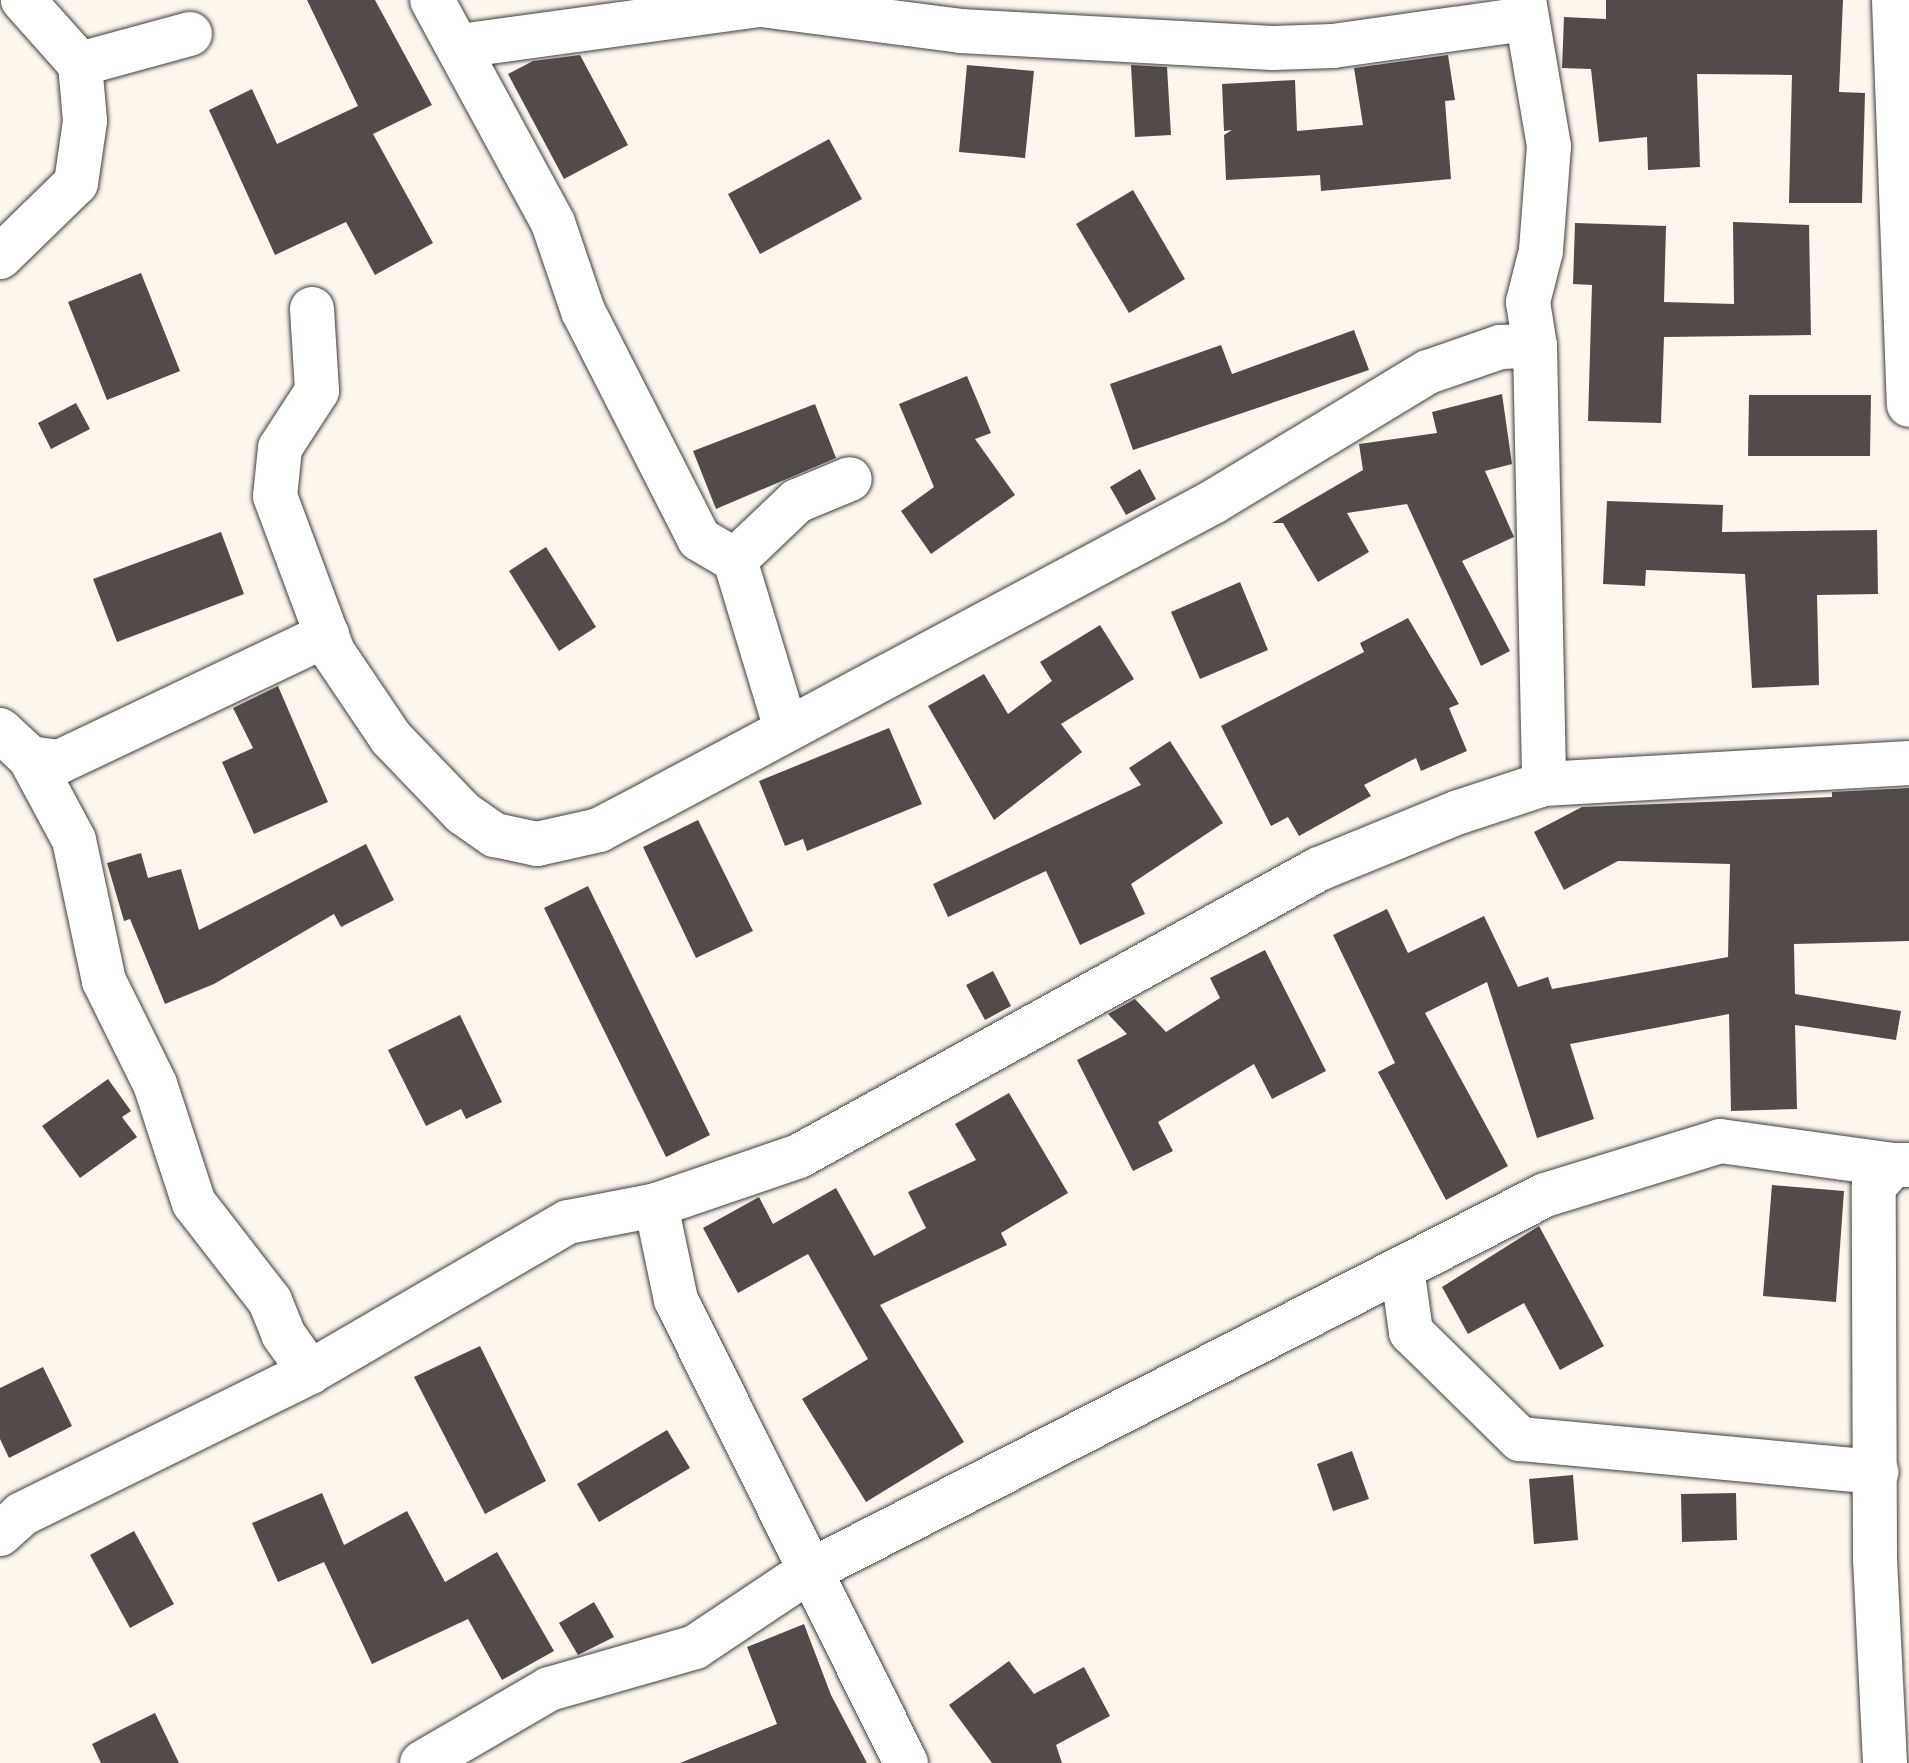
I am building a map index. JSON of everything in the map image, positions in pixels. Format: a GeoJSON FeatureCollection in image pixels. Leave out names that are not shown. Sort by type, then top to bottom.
{"type":"FeatureCollection","features":[{"type":"Feature","properties":{"kind":"street"},"geometry":{"type":"LineString","coordinates":[[0,257],[76,183],[85,121],[80,64],[23,0]]}},
{"type":"Feature","properties":{"kind":"street"},"geometry":{"type":"LineString","coordinates":[[432,0],[460,46],[553,223],[583,311],[699,539],[735,560],[785,726]]}},
{"type":"Feature","properties":{"kind":"street"},"geometry":{"type":"LineString","coordinates":[[1894,0],[1909,405]]}},
{"type":"Feature","properties":{"kind":"street"},"geometry":{"type":"LineString","coordinates":[[460,46],[761,5],[960,31],[1273,48],[1333,46],[1524,10],[1549,146],[1541,251],[1528,302],[1535,346],[1544,784]]}},
{"type":"Feature","properties":{"kind":"street"},"geometry":{"type":"LineString","coordinates":[[80,64],[190,34]]}},
{"type":"Feature","properties":{"kind":"street"},"geometry":{"type":"LineString","coordinates":[[312,309],[317,391],[280,448],[275,496],[327,635],[346,674],[391,738],[463,813],[495,835],[537,844],[599,830],[785,726],[1213,502],[1428,372],[1500,347],[1535,346]]}},
{"type":"Feature","properties":{"kind":"street"},"geometry":{"type":"LineString","coordinates":[[735,560],[797,501],[850,479]]}},
{"type":"Feature","properties":{"kind":"street"},"geometry":{"type":"LineString","coordinates":[[15,744],[59,762],[327,635]]}},
{"type":"Feature","properties":{"kind":"street"},"geometry":{"type":"LineString","coordinates":[[15,744],[74,840],[104,981],[155,1084],[194,1203],[270,1301],[283,1334],[310,1372]]}},
{"type":"Feature","properties":{"kind":"street"},"geometry":{"type":"LineString","coordinates":[[0,1534],[22,1514],[310,1372],[568,1222],[656,1205],[799,1156],[1319,869],[1544,784],[1909,763]]}},
{"type":"Feature","properties":{"kind":"street"},"geometry":{"type":"LineString","coordinates":[[422,1763],[549,1689],[695,1647],[806,1573],[1545,1195],[1720,1141],[1901,1165]]}},
{"type":"Feature","properties":{"kind":"street"},"geometry":{"type":"LineString","coordinates":[[1885,1763],[1876,1472],[1874,1186],[1901,1165]]}},
{"type":"Feature","properties":{"kind":"street"},"geometry":{"type":"LineString","coordinates":[[656,1205],[676,1300],[806,1573],[906,1763]]}},
{"type":"Feature","properties":{"kind":"street"},"geometry":{"type":"LineString","coordinates":[[1402,1268],[1411,1332],[1520,1439],[1876,1472]]}},
{"type":"Feature","properties":{"kind":"building"},"geometry":{"type":"Polygon","coordinates":[[[307,0],[375,0],[432,105],[373,134],[433,243],[375,275],[346,222],[275,255],[209,110],[252,89],[277,144],[358,106],[307,0]]]}},
{"type":"Feature","properties":{"kind":"building"},"geometry":{"type":"Polygon","coordinates":[[[1606,0],[1843,0],[1839,92],[1865,93],[1862,203],[1789,203],[1792,75],[1697,74],[1700,167],[1648,170],[1647,137],[1599,142],[1591,69],[1562,68],[1564,17],[1606,19],[1606,0]]]}},
{"type":"Feature","properties":{"kind":"building"},"geometry":{"type":"Polygon","coordinates":[[[580,55],[628,145],[564,179],[508,74],[533,61],[580,55]]]}},
{"type":"Feature","properties":{"kind":"building"},"geometry":{"type":"Polygon","coordinates":[[[1448,55],[1455,100],[1445,101],[1451,179],[1321,191],[1320,175],[1226,180],[1224,135],[1232,130],[1224,131],[1222,84],[1295,80],[1297,131],[1363,125],[1354,68],[1448,55]]]}},
{"type":"Feature","properties":{"kind":"building"},"geometry":{"type":"Polygon","coordinates":[[[967,65],[1034,71],[1025,158],[959,152],[967,65]]]}},
{"type":"Feature","properties":{"kind":"building"},"geometry":{"type":"Polygon","coordinates":[[[1131,65],[1167,67],[1171,135],[1135,137],[1131,65]]]}},
{"type":"Feature","properties":{"kind":"building"},"geometry":{"type":"Polygon","coordinates":[[[829,139],[862,199],[760,254],[728,194],[829,139]]]}},
{"type":"Feature","properties":{"kind":"building"},"geometry":{"type":"Polygon","coordinates":[[[1133,190],[1185,279],[1129,313],[1076,224],[1133,190]]]}},
{"type":"Feature","properties":{"kind":"building"},"geometry":{"type":"Polygon","coordinates":[[[1733,222],[1809,225],[1811,335],[1664,337],[1661,423],[1588,421],[1592,285],[1573,284],[1575,223],[1666,226],[1664,302],[1734,304],[1733,222]]]}},
{"type":"Feature","properties":{"kind":"building"},"geometry":{"type":"Polygon","coordinates":[[[141,273],[180,371],[107,400],[68,302],[141,273]]]}},
{"type":"Feature","properties":{"kind":"building"},"geometry":{"type":"Polygon","coordinates":[[[1354,330],[1369,370],[1133,450],[1110,384],[1221,345],[1232,374],[1354,330]]]}},
{"type":"Feature","properties":{"kind":"building"},"geometry":{"type":"Polygon","coordinates":[[[967,376],[991,433],[975,439],[1015,495],[931,554],[901,511],[934,487],[899,404],[967,376]]]}},
{"type":"Feature","properties":{"kind":"building"},"geometry":{"type":"Polygon","coordinates":[[[1502,394],[1512,464],[1485,471],[1514,537],[1462,561],[1510,651],[1481,666],[1407,504],[1347,513],[1369,552],[1318,582],[1283,523],[1272,523],[1363,470],[1359,444],[1437,433],[1432,412],[1502,394]]]}},
{"type":"Feature","properties":{"kind":"building"},"geometry":{"type":"Polygon","coordinates":[[[1749,395],[1871,395],[1870,456],[1748,456],[1749,395]]]}},
{"type":"Feature","properties":{"kind":"building"},"geometry":{"type":"Polygon","coordinates":[[[76,403],[90,429],[51,449],[38,423],[76,403]]]}},
{"type":"Feature","properties":{"kind":"building"},"geometry":{"type":"Polygon","coordinates":[[[815,404],[836,458],[716,509],[693,451],[815,404]]]}},
{"type":"Feature","properties":{"kind":"building"},"geometry":{"type":"Polygon","coordinates":[[[1140,469],[1156,499],[1126,515],[1110,487],[1140,469]]]}},
{"type":"Feature","properties":{"kind":"building"},"geometry":{"type":"Polygon","coordinates":[[[1607,501],[1723,505],[1722,532],[1877,530],[1878,594],[1817,595],[1819,685],[1752,688],[1745,574],[1646,570],[1645,586],[1603,584],[1607,501]]]}},
{"type":"Feature","properties":{"kind":"building"},"geometry":{"type":"Polygon","coordinates":[[[221,532],[244,594],[117,642],[93,579],[221,532]]]}},
{"type":"Feature","properties":{"kind":"building"},"geometry":{"type":"Polygon","coordinates":[[[546,547],[596,627],[559,651],[509,571],[546,547]]]}},
{"type":"Feature","properties":{"kind":"building"},"geometry":{"type":"Polygon","coordinates":[[[1240,582],[1268,650],[1200,679],[1171,612],[1240,582]]]}},
{"type":"Feature","properties":{"kind":"building"},"geometry":{"type":"Polygon","coordinates":[[[1408,618],[1459,704],[1449,708],[1467,751],[1421,771],[1416,758],[1364,785],[1371,796],[1299,836],[1288,817],[1271,826],[1221,726],[1364,652],[1360,643],[1408,618]]]}},
{"type":"Feature","properties":{"kind":"building"},"geometry":{"type":"Polygon","coordinates":[[[1100,625],[1134,679],[1061,724],[1082,752],[994,820],[928,706],[984,674],[1008,714],[1052,681],[1040,662],[1100,625]]]}},
{"type":"Feature","properties":{"kind":"building"},"geometry":{"type":"Polygon","coordinates":[[[278,686],[328,802],[254,834],[222,762],[253,748],[233,708],[278,686]]]}},
{"type":"Feature","properties":{"kind":"building"},"geometry":{"type":"Polygon","coordinates":[[[889,728],[922,804],[807,851],[803,839],[785,846],[759,781],[889,728]]]}},
{"type":"Feature","properties":{"kind":"building"},"geometry":{"type":"Polygon","coordinates":[[[1170,741],[1223,823],[1131,884],[1145,914],[1080,945],[1046,871],[948,917],[933,884],[1141,785],[1129,768],[1170,741]]]}},
{"type":"Feature","properties":{"kind":"building"},"geometry":{"type":"Polygon","coordinates":[[[1909,788],[1909,941],[1794,944],[1795,994],[1901,1011],[1896,1040],[1795,1025],[1797,1109],[1731,1111],[1729,1014],[1570,1044],[1594,1119],[1537,1138],[1487,982],[1425,1013],[1508,1166],[1446,1200],[1378,1072],[1395,1063],[1333,935],[1387,909],[1408,953],[1484,916],[1518,987],[1548,977],[1552,989],[1728,957],[1730,864],[1618,861],[1564,890],[1534,832],[1582,807],[1832,797],[1832,792],[1909,788]]]}},
{"type":"Feature","properties":{"kind":"building"},"geometry":{"type":"Polygon","coordinates":[[[698,820],[753,931],[696,958],[643,847],[698,820]]]}},
{"type":"Feature","properties":{"kind":"building"},"geometry":{"type":"Polygon","coordinates":[[[366,844],[394,900],[341,927],[334,914],[214,984],[165,1004],[130,919],[124,921],[107,863],[141,853],[148,878],[181,869],[199,930],[366,844]]]}},
{"type":"Feature","properties":{"kind":"building"},"geometry":{"type":"Polygon","coordinates":[[[588,886],[710,1135],[666,1157],[544,908],[588,886]]]}},
{"type":"Feature","properties":{"kind":"building"},"geometry":{"type":"Polygon","coordinates":[[[1265,950],[1326,1071],[1272,1099],[1254,1064],[1158,1122],[1173,1151],[1133,1171],[1077,1060],[1127,1034],[1108,1014],[1135,999],[1166,1032],[1220,998],[1210,978],[1265,950]]]}},
{"type":"Feature","properties":{"kind":"building"},"geometry":{"type":"Polygon","coordinates":[[[993,971],[1011,1006],[985,1020],[966,985],[993,971]]]}},
{"type":"Feature","properties":{"kind":"building"},"geometry":{"type":"Polygon","coordinates":[[[460,1015],[502,1102],[466,1119],[461,1109],[426,1126],[388,1050],[460,1015]]]}},
{"type":"Feature","properties":{"kind":"building"},"geometry":{"type":"Polygon","coordinates":[[[108,1079],[131,1111],[122,1117],[137,1137],[80,1178],[42,1126],[108,1079]]]}},
{"type":"Feature","properties":{"kind":"building"},"geometry":{"type":"Polygon","coordinates":[[[1009,1093],[1068,1193],[1001,1233],[1007,1245],[880,1305],[964,1442],[866,1502],[802,1399],[868,1359],[808,1254],[738,1293],[703,1228],[759,1197],[773,1224],[836,1188],[874,1256],[926,1228],[908,1192],[976,1160],[955,1124],[1009,1093]]]}},
{"type":"Feature","properties":{"kind":"building"},"geometry":{"type":"Polygon","coordinates":[[[1772,1185],[1844,1191],[1836,1302],[1763,1296],[1772,1185]]]}},
{"type":"Feature","properties":{"kind":"building"},"geometry":{"type":"Polygon","coordinates":[[[1539,1226],[1604,1346],[1560,1370],[1524,1303],[1468,1334],[1442,1287],[1539,1226]]]}},
{"type":"Feature","properties":{"kind":"building"},"geometry":{"type":"Polygon","coordinates":[[[480,1346],[546,1481],[485,1514],[414,1377],[480,1346]]]}},
{"type":"Feature","properties":{"kind":"building"},"geometry":{"type":"Polygon","coordinates":[[[43,1367],[72,1426],[9,1458],[0,1439],[0,1388],[43,1367]]]}},
{"type":"Feature","properties":{"kind":"building"},"geometry":{"type":"Polygon","coordinates":[[[667,1430],[690,1468],[599,1522],[577,1484],[667,1430]]]}},
{"type":"Feature","properties":{"kind":"building"},"geometry":{"type":"Polygon","coordinates":[[[1352,1451],[1369,1499],[1333,1511],[1317,1464],[1352,1451]]]}},
{"type":"Feature","properties":{"kind":"building"},"geometry":{"type":"Polygon","coordinates":[[[1573,1475],[1578,1540],[1534,1544],[1529,1479],[1573,1475]]]}},
{"type":"Feature","properties":{"kind":"building"},"geometry":{"type":"Polygon","coordinates":[[[322,1493],[344,1545],[407,1511],[445,1582],[497,1552],[554,1651],[502,1680],[468,1619],[372,1664],[324,1562],[278,1582],[252,1523],[322,1493]]]}},
{"type":"Feature","properties":{"kind":"building"},"geometry":{"type":"Polygon","coordinates":[[[1736,1493],[1737,1540],[1682,1542],[1681,1494],[1736,1493]]]}},
{"type":"Feature","properties":{"kind":"building"},"geometry":{"type":"Polygon","coordinates":[[[134,1531],[174,1604],[130,1628],[90,1555],[134,1531]]]}},
{"type":"Feature","properties":{"kind":"building"},"geometry":{"type":"Polygon","coordinates":[[[594,1602],[614,1637],[578,1655],[559,1623],[594,1602]]]}},
{"type":"Feature","properties":{"kind":"building"},"geometry":{"type":"Polygon","coordinates":[[[804,1624],[831,1695],[867,1763],[680,1763],[777,1724],[747,1647],[804,1624]]]}},
{"type":"Feature","properties":{"kind":"building"},"geometry":{"type":"Polygon","coordinates":[[[1009,1661],[1034,1694],[1084,1667],[1110,1716],[1056,1745],[1062,1763],[992,1763],[949,1705],[1009,1661]]]}},
{"type":"Feature","properties":{"kind":"building"},"geometry":{"type":"Polygon","coordinates":[[[155,1713],[179,1763],[101,1763],[92,1744],[155,1713]]]}}]}
